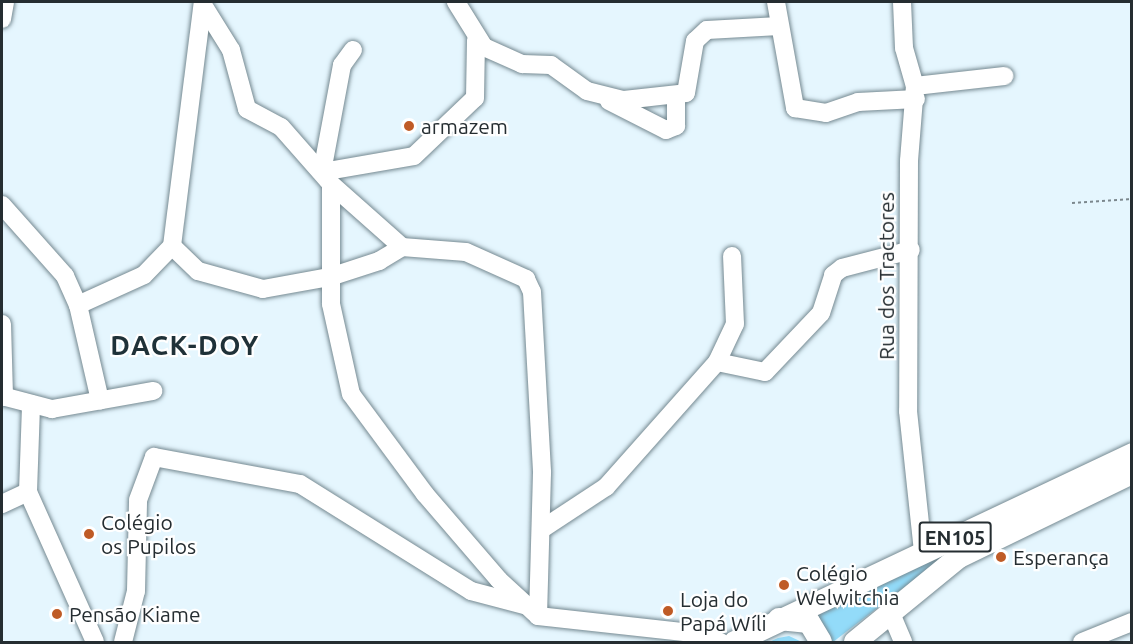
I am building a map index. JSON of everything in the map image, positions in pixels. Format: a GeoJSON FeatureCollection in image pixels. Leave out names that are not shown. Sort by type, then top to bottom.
{"type":"FeatureCollection","features":[{"type":"Feature","properties":{"kind":"main road","name":"EN105"},"geometry":{"type":"LineString","coordinates":[[735,642],[779,619],[1131,454]]}},
{"type":"Feature","properties":{"kind":"main road","name":"EN105"},"geometry":{"type":"LineString","coordinates":[[855,642],[890,611],[978,546],[1131,473]]}},
{"type":"Feature","properties":{"kind":"main road"},"geometry":{"type":"LineString","coordinates":[[779,619],[809,622],[821,642]]}},
{"type":"Feature","properties":{"kind":"street"},"geometry":{"type":"LineString","coordinates":[[2,19],[5,2]]}},
{"type":"Feature","properties":{"kind":"street"},"geometry":{"type":"LineString","coordinates":[[327,178],[414,156],[475,99],[476,40],[456,2]]}},
{"type":"Feature","properties":{"kind":"street"},"geometry":{"type":"LineString","coordinates":[[776,2],[779,26],[787,45],[795,108],[826,113],[858,102],[1004,76]]}},
{"type":"Feature","properties":{"kind":"street","name":"Rua dos Tractores"},"geometry":{"type":"LineString","coordinates":[[902,2],[904,48],[915,92],[909,161],[911,250],[908,411],[922,552]]}},
{"type":"Feature","properties":{"kind":"street"},"geometry":{"type":"LineString","coordinates":[[203,4],[231,50],[247,109],[281,127],[327,178],[402,247]]}},
{"type":"Feature","properties":{"kind":"street"},"geometry":{"type":"LineString","coordinates":[[78,305],[144,275],[172,246],[203,4]]}},
{"type":"Feature","properties":{"kind":"street"},"geometry":{"type":"LineString","coordinates":[[603,99],[676,98],[690,84],[700,34],[779,26]]}},
{"type":"Feature","properties":{"kind":"street"},"geometry":{"type":"LineString","coordinates":[[476,40],[522,64],[550,65],[603,99],[666,130],[676,126],[676,98]]}},
{"type":"Feature","properties":{"kind":"street"},"geometry":{"type":"LineString","coordinates":[[353,50],[342,65],[327,178],[330,277],[340,355],[351,394],[425,494],[531,611]]}},
{"type":"Feature","properties":{"kind":"street"},"geometry":{"type":"LineString","coordinates":[[2,205],[65,276],[78,305],[100,400]]}},
{"type":"Feature","properties":{"kind":"street"},"geometry":{"type":"LineString","coordinates":[[172,246],[198,271],[242,286],[287,287],[330,277],[379,261],[402,247],[466,252],[526,279],[532,292],[542,529],[531,611]]}},
{"type":"Feature","properties":{"kind":"street"},"geometry":{"type":"LineString","coordinates":[[717,362],[765,372],[821,313],[833,275],[842,268],[911,250]]}},
{"type":"Feature","properties":{"kind":"street"},"geometry":{"type":"LineString","coordinates":[[542,529],[606,487],[717,362],[735,324],[732,256]]}},
{"type":"Feature","properties":{"kind":"street"},"geometry":{"type":"LineString","coordinates":[[2,324],[3,396],[31,404],[64,408],[153,391]]}},
{"type":"Feature","properties":{"kind":"street"},"geometry":{"type":"LineString","coordinates":[[31,404],[28,492],[95,642]]}},
{"type":"Feature","properties":{"kind":"street"},"geometry":{"type":"LineString","coordinates":[[123,642],[136,591],[138,500],[154,457],[179,457],[300,484],[471,591],[531,611],[693,633],[721,642]]}},
{"type":"Feature","properties":{"kind":"street"},"geometry":{"type":"LineString","coordinates":[[2,504],[28,492]]}},
{"type":"Feature","properties":{"kind":"street"},"geometry":{"type":"LineString","coordinates":[[890,611],[903,642]]}},
{"type":"Feature","properties":{"kind":"street"},"geometry":{"type":"LineString","coordinates":[[1082,642],[1131,622]]}},
{"type":"Feature","properties":{"kind":"path"},"geometry":{"type":"LineString","coordinates":[[1072,203],[1131,199]]}},
{"type":"Feature","properties":{"kind":"shaded area"},"geometry":{"type":"Polygon","coordinates":[[[962,543],[833,642],[813,614],[962,543]]]}},
{"type":"Feature","properties":{"kind":"shaded area"},"geometry":{"type":"Polygon","coordinates":[[[789,636],[802,642],[769,642],[778,638],[789,636]]]}},
{"type":"Feature","properties":{"kind":"place","name":"armazem"},"geometry":{"type":"Point","coordinates":[409,126]}},
{"type":"Feature","properties":{"kind":"place","name":"Colégio os Pupilos"},"geometry":{"type":"Point","coordinates":[89,534]}},
{"type":"Feature","properties":{"kind":"place","name":"Esperança"},"geometry":{"type":"Point","coordinates":[1001,557]}},
{"type":"Feature","properties":{"kind":"place","name":"Colégio Welwitchia"},"geometry":{"type":"Point","coordinates":[784,585]}},
{"type":"Feature","properties":{"kind":"place","name":"Loja do Papá Wíli"},"geometry":{"type":"Point","coordinates":[668,611]}},
{"type":"Feature","properties":{"kind":"place","name":"Pensão Kiame"},"geometry":{"type":"Point","coordinates":[57,614]}},
{"type":"Feature","properties":{"kind":"district","name":"DACK-DOY"},"geometry":{"type":"Point","coordinates":[185,346]}}]}
